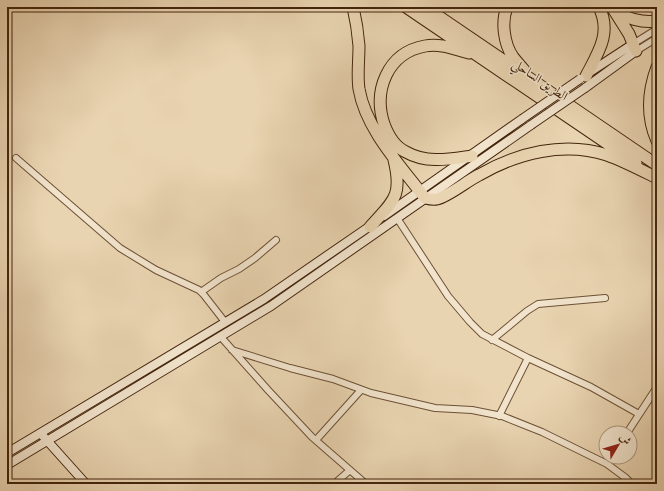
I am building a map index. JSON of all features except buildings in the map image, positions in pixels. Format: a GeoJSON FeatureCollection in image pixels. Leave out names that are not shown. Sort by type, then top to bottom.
{"type":"FeatureCollection","features":[{"type":"Feature","properties":{"kind":"highway"},"geometry":{"type":"LineString","coordinates":[[353,7],[357,23],[359,46],[359,88],[362,103],[368,117],[392,156],[422,194],[431,200],[437,199],[480,174],[508,160],[550,150],[581,150],[606,155],[657,177]]}},
{"type":"Feature","properties":{"kind":"highway","name":"الطريق الساحلي"},"geometry":{"type":"LineString","coordinates":[[406,7],[657,177]]}},
{"type":"Feature","properties":{"kind":"highway","name":"الطريق الساحلي"},"geometry":{"type":"LineString","coordinates":[[425,7],[657,165]]}},
{"type":"Feature","properties":{"kind":"highway"},"geometry":{"type":"LineString","coordinates":[[507,7],[504,19],[507,46],[512,56],[541,87]]}},
{"type":"Feature","properties":{"kind":"highway"},"geometry":{"type":"LineString","coordinates":[[583,78],[600,50],[604,35],[604,20],[599,7]]}},
{"type":"Feature","properties":{"kind":"highway"},"geometry":{"type":"LineString","coordinates":[[613,7],[628,18],[640,21],[657,21]]}},
{"type":"Feature","properties":{"kind":"highway"},"geometry":{"type":"LineString","coordinates":[[613,7],[635,47]]}},
{"type":"Feature","properties":{"kind":"highway"},"geometry":{"type":"LineString","coordinates":[[472,156],[447,160],[430,160],[406,152],[399,147],[387,133],[382,118],[380,103],[382,87],[391,67],[401,57],[416,49],[429,46],[442,46],[477,55]]}},
{"type":"Feature","properties":{"kind":"highway"},"geometry":{"type":"LineString","coordinates":[[657,67],[651,88],[649,106],[652,124],[657,140]]}},
{"type":"Feature","properties":{"kind":"highway"},"geometry":{"type":"LineString","coordinates":[[370,227],[396,196],[398,188],[397,173],[392,156]]}},
{"type":"Feature","properties":{"kind":"main road"},"geometry":{"type":"LineString","coordinates":[[10,463],[282,298],[397,218],[422,194],[522,119],[583,78],[635,47]]}},
{"type":"Feature","properties":{"kind":"main road"},"geometry":{"type":"LineString","coordinates":[[7,453],[226,322],[288,283],[370,227],[531,125],[585,88],[635,47]]}},
{"type":"Feature","properties":{"kind":"main road"},"geometry":{"type":"LineString","coordinates":[[41,432],[46,441],[86,484]]}},
{"type":"Feature","properties":{"kind":"street"},"geometry":{"type":"LineString","coordinates":[[635,47],[657,28]]}},
{"type":"Feature","properties":{"kind":"street"},"geometry":{"type":"LineString","coordinates":[[635,47],[657,38]]}},
{"type":"Feature","properties":{"kind":"street"},"geometry":{"type":"LineString","coordinates":[[16,158],[120,248],[156,270],[201,292],[226,322]]}},
{"type":"Feature","properties":{"kind":"street"},"geometry":{"type":"LineString","coordinates":[[397,218],[432,273],[454,304],[476,329],[492,340],[591,387],[639,414]]}},
{"type":"Feature","properties":{"kind":"street"},"geometry":{"type":"LineString","coordinates":[[201,292],[220,278],[239,269],[255,258],[276,240]]}},
{"type":"Feature","properties":{"kind":"street"},"geometry":{"type":"LineString","coordinates":[[492,340],[527,311],[538,304],[605,298]]}},
{"type":"Feature","properties":{"kind":"street"},"geometry":{"type":"LineString","coordinates":[[220,336],[293,418],[366,484]]}},
{"type":"Feature","properties":{"kind":"street"},"geometry":{"type":"LineString","coordinates":[[232,350],[290,368],[333,379],[361,390],[435,408],[472,410],[499,416],[542,432],[598,460]]}},
{"type":"Feature","properties":{"kind":"street"},"geometry":{"type":"LineString","coordinates":[[499,416],[528,358]]}},
{"type":"Feature","properties":{"kind":"street"},"geometry":{"type":"LineString","coordinates":[[632,425],[657,387]]}},
{"type":"Feature","properties":{"kind":"street"},"geometry":{"type":"LineString","coordinates":[[316,440],[361,390]]}},
{"type":"Feature","properties":{"kind":"street"},"geometry":{"type":"LineString","coordinates":[[7,453],[10,463]]}},
{"type":"Feature","properties":{"kind":"street"},"geometry":{"type":"LineString","coordinates":[[608,465],[632,484]]}},
{"type":"Feature","properties":{"kind":"street"},"geometry":{"type":"LineString","coordinates":[[334,484],[350,470]]}}]}
